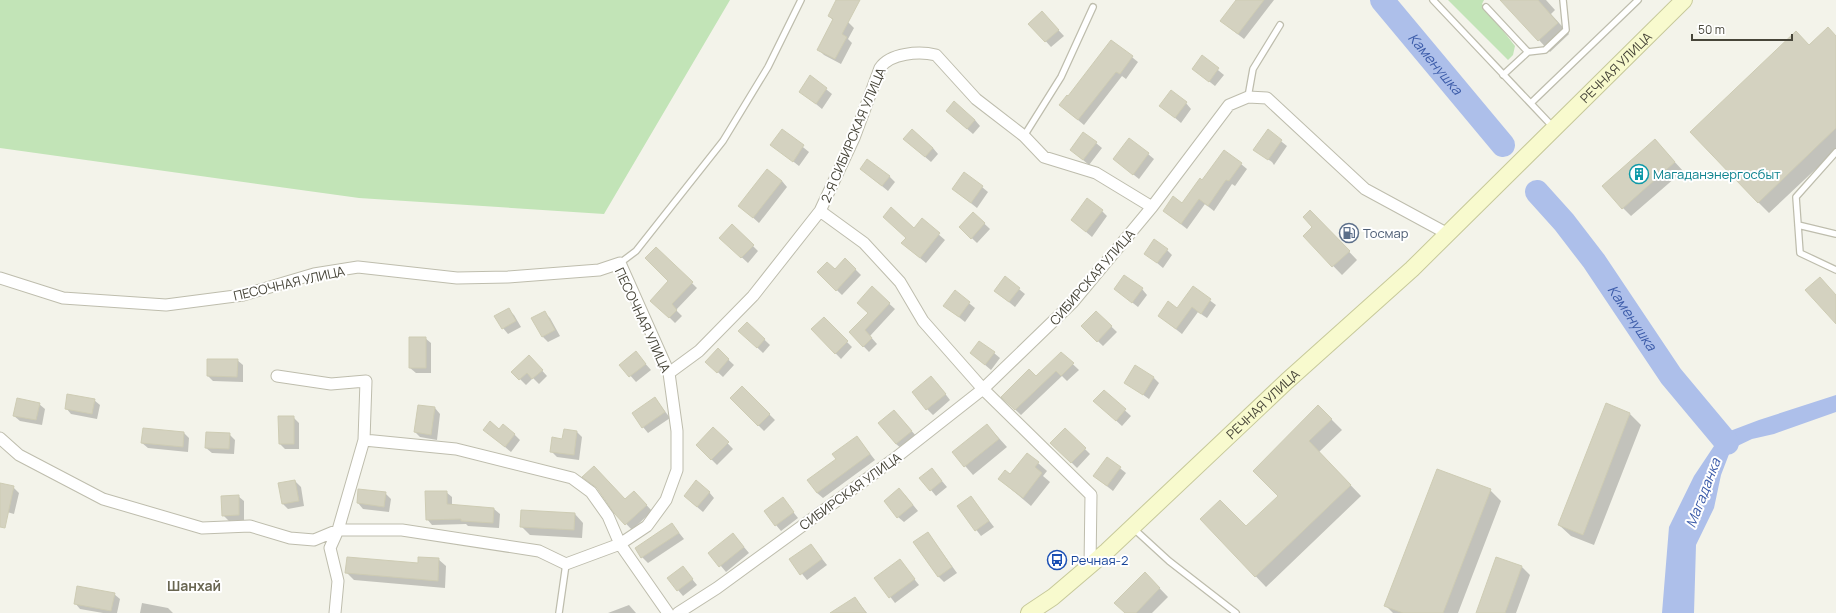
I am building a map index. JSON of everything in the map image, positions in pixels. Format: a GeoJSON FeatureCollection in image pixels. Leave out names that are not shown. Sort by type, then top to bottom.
{"type":"FeatureCollection","features":[{"type":"Feature","properties":{"kind":"main road","name":"РЕЧНАЯ УЛИЦА"},"geometry":{"type":"LineString","coordinates":[[1029,613],[1090,566],[1287,381],[1412,269],[1684,0]]}},
{"type":"Feature","properties":{"kind":"street","name":"2-Я СИБИРСКАЯ УЛИЦА"},"geometry":{"type":"LineString","coordinates":[[669,373],[699,351],[753,296],[820,211],[854,138],[880,68],[884,62],[890,59],[913,53],[936,54],[976,99],[1024,136],[1044,157],[1096,173],[1152,207]]}},
{"type":"Feature","properties":{"kind":"street","name":"СИБИРСКАЯ УЛИЦА"},"geometry":{"type":"LineString","coordinates":[[678,613],[716,588],[881,468],[983,389],[1073,302],[1152,207],[1229,105],[1248,97],[1267,98],[1365,189],[1448,234]]}},
{"type":"Feature","properties":{"kind":"street"},"geometry":{"type":"LineString","coordinates":[[820,211],[864,243],[900,282],[923,321],[983,389],[1091,496],[1090,566]]}},
{"type":"Feature","properties":{"kind":"street","name":"ПЕСОЧНАЯ УЛИЦА"},"geometry":{"type":"LineString","coordinates":[[0,278],[63,298],[166,305],[243,295],[314,274],[358,267],[457,278],[508,277],[599,270],[620,262],[669,373],[677,431],[677,470],[666,500],[647,526],[620,544],[566,564]]}},
{"type":"Feature","properties":{"kind":"street"},"geometry":{"type":"LineString","coordinates":[[277,376],[331,384],[366,381],[364,440],[338,530],[330,548],[338,581],[336,613]]}},
{"type":"Feature","properties":{"kind":"street"},"geometry":{"type":"LineString","coordinates":[[0,438],[19,455],[103,499],[202,528],[250,526],[290,538],[314,540],[338,530],[410,531],[539,551],[566,564]]}},
{"type":"Feature","properties":{"kind":"street"},"geometry":{"type":"LineString","coordinates":[[364,440],[456,449],[572,478],[591,492],[608,516],[620,544],[668,613]]}},
{"type":"Feature","properties":{"kind":"lane"},"geometry":{"type":"LineString","coordinates":[[620,262],[636,251],[723,141],[768,67],[801,0]]}},
{"type":"Feature","properties":{"kind":"lane"},"geometry":{"type":"LineString","coordinates":[[1433,0],[1531,103],[1550,131]]}},
{"type":"Feature","properties":{"kind":"lane"},"geometry":{"type":"LineString","coordinates":[[1503,75],[1528,52],[1545,50],[1566,30],[1563,0]]}},
{"type":"Feature","properties":{"kind":"lane"},"geometry":{"type":"LineString","coordinates":[[1531,103],[1638,0]]}},
{"type":"Feature","properties":{"kind":"lane"},"geometry":{"type":"LineString","coordinates":[[1024,136],[1061,77],[1093,7]]}},
{"type":"Feature","properties":{"kind":"lane"},"geometry":{"type":"LineString","coordinates":[[1486,7],[1528,52]]}},
{"type":"Feature","properties":{"kind":"lane"},"geometry":{"type":"LineString","coordinates":[[1248,97],[1253,69],[1280,25]]}},
{"type":"Feature","properties":{"kind":"lane"},"geometry":{"type":"LineString","coordinates":[[1836,152],[1796,197],[1800,253],[1836,270]]}},
{"type":"Feature","properties":{"kind":"lane"},"geometry":{"type":"LineString","coordinates":[[1798,225],[1836,234]]}},
{"type":"Feature","properties":{"kind":"lane"},"geometry":{"type":"LineString","coordinates":[[1132,528],[1169,562],[1236,613]]}},
{"type":"Feature","properties":{"kind":"lane"},"geometry":{"type":"LineString","coordinates":[[559,613],[566,564]]}},
{"type":"Feature","properties":{"kind":"green space"},"geometry":{"type":"Polygon","coordinates":[[[0,0],[730,0],[604,214],[359,198],[0,148],[0,0]]]}},
{"type":"Feature","properties":{"kind":"green space"},"geometry":{"type":"Polygon","coordinates":[[[1448,0],[1484,0],[1482,4],[1515,46],[1513,55],[1508,60],[1448,0]]]}},
{"type":"Feature","properties":{"kind":"water","name":"Магаданка"},"geometry":{"type":"Polygon","coordinates":[[[1836,395],[1836,412],[1774,434],[1752,439],[1731,449],[1721,475],[1714,508],[1696,545],[1694,613],[1662,613],[1669,527],[1694,476],[1722,434],[1759,420],[1836,395]]]}},
{"type":"Feature","properties":{"kind":"building"},"geometry":{"type":"Polygon","coordinates":[[[836,0],[860,0],[842,34],[847,37],[835,59],[817,50],[833,19],[828,16],[836,0]]]}},
{"type":"Feature","properties":{"kind":"building"},"geometry":{"type":"Polygon","coordinates":[[[1236,0],[1264,0],[1238,34],[1220,21],[1236,0]]]}},
{"type":"Feature","properties":{"kind":"building"},"geometry":{"type":"Polygon","coordinates":[[[1500,0],[1538,0],[1558,23],[1538,41],[1500,0]]]}},
{"type":"Feature","properties":{"kind":"building"},"geometry":{"type":"Polygon","coordinates":[[[1042,11],[1059,30],[1045,42],[1028,24],[1042,11]]]}},
{"type":"Feature","properties":{"kind":"building"},"geometry":{"type":"Polygon","coordinates":[[[1828,27],[1836,36],[1836,128],[1758,203],[1690,132],[1796,31],[1809,45],[1828,27]]]}},
{"type":"Feature","properties":{"kind":"building"},"geometry":{"type":"Polygon","coordinates":[[[1111,40],[1133,56],[1120,74],[1116,72],[1078,120],[1059,105],[1067,95],[1068,96],[1111,40]]]}},
{"type":"Feature","properties":{"kind":"building"},"geometry":{"type":"Polygon","coordinates":[[[1202,55],[1219,68],[1209,82],[1192,69],[1202,55]]]}},
{"type":"Feature","properties":{"kind":"building"},"geometry":{"type":"Polygon","coordinates":[[[810,75],[827,88],[816,104],[799,92],[810,75]]]}},
{"type":"Feature","properties":{"kind":"building"},"geometry":{"type":"Polygon","coordinates":[[[1171,90],[1187,102],[1175,118],[1159,106],[1171,90]]]}},
{"type":"Feature","properties":{"kind":"building"},"geometry":{"type":"Polygon","coordinates":[[[954,101],[975,120],[967,129],[946,111],[954,101]]]}},
{"type":"Feature","properties":{"kind":"building"},"geometry":{"type":"Polygon","coordinates":[[[782,129],[804,145],[793,162],[770,145],[782,129]]]}},
{"type":"Feature","properties":{"kind":"building"},"geometry":{"type":"Polygon","coordinates":[[[912,129],[933,148],[925,157],[903,139],[912,129]]]}},
{"type":"Feature","properties":{"kind":"building"},"geometry":{"type":"Polygon","coordinates":[[[1268,129],[1282,140],[1268,160],[1253,150],[1268,129]]]}},
{"type":"Feature","properties":{"kind":"building"},"geometry":{"type":"Polygon","coordinates":[[[1083,132],[1097,142],[1083,160],[1070,150],[1083,132]]]}},
{"type":"Feature","properties":{"kind":"building"},"geometry":{"type":"Polygon","coordinates":[[[1129,138],[1149,153],[1133,175],[1113,159],[1129,138]]]}},
{"type":"Feature","properties":{"kind":"building","name":"Магаданэнергосбыт"},"geometry":{"type":"Polygon","coordinates":[[[1655,139],[1675,162],[1622,209],[1602,186],[1655,139]]]}},
{"type":"Feature","properties":{"kind":"building"},"geometry":{"type":"Polygon","coordinates":[[[1224,150],[1242,163],[1229,181],[1226,180],[1208,206],[1199,199],[1181,224],[1163,211],[1173,196],[1182,203],[1200,178],[1202,180],[1224,150]]]}},
{"type":"Feature","properties":{"kind":"building"},"geometry":{"type":"Polygon","coordinates":[[[867,159],[890,176],[882,186],[860,169],[867,159]]]}},
{"type":"Feature","properties":{"kind":"building"},"geometry":{"type":"Polygon","coordinates":[[[767,169],[782,181],[753,218],[738,206],[767,169]]]}},
{"type":"Feature","properties":{"kind":"building"},"geometry":{"type":"Polygon","coordinates":[[[964,172],[983,186],[971,203],[952,189],[964,172]]]}},
{"type":"Feature","properties":{"kind":"building"},"geometry":{"type":"Polygon","coordinates":[[[1087,198],[1103,210],[1086,232],[1071,220],[1087,198]]]}},
{"type":"Feature","properties":{"kind":"building"},"geometry":{"type":"Polygon","coordinates":[[[891,207],[914,228],[922,218],[940,233],[920,258],[901,243],[906,238],[883,217],[891,207]]]}},
{"type":"Feature","properties":{"kind":"building"},"geometry":{"type":"Polygon","coordinates":[[[1310,210],[1350,251],[1332,267],[1303,236],[1312,227],[1303,217],[1310,210]]]}},
{"type":"Feature","properties":{"kind":"building"},"geometry":{"type":"Polygon","coordinates":[[[973,212],[985,223],[971,239],[959,227],[973,212]]]}},
{"type":"Feature","properties":{"kind":"building"},"geometry":{"type":"Polygon","coordinates":[[[732,224],[754,245],[741,258],[719,238],[732,224]]]}},
{"type":"Feature","properties":{"kind":"building"},"geometry":{"type":"Polygon","coordinates":[[[1154,239],[1168,249],[1157,263],[1144,254],[1154,239]]]}},
{"type":"Feature","properties":{"kind":"building"},"geometry":{"type":"Polygon","coordinates":[[[656,247],[693,282],[672,304],[677,310],[669,318],[650,301],[668,281],[645,258],[656,247]]]}},
{"type":"Feature","properties":{"kind":"building"},"geometry":{"type":"Polygon","coordinates":[[[845,258],[856,269],[836,291],[817,272],[827,262],[835,269],[845,258]]]}},
{"type":"Feature","properties":{"kind":"building"},"geometry":{"type":"Polygon","coordinates":[[[1124,275],[1143,288],[1132,303],[1114,289],[1124,275]]]}},
{"type":"Feature","properties":{"kind":"building"},"geometry":{"type":"Polygon","coordinates":[[[1005,276],[1020,288],[1009,302],[994,291],[1005,276]]]}},
{"type":"Feature","properties":{"kind":"building"},"geometry":{"type":"Polygon","coordinates":[[[1820,277],[1836,295],[1836,324],[1805,290],[1820,277]]]}},
{"type":"Feature","properties":{"kind":"building"},"geometry":{"type":"Polygon","coordinates":[[[872,286],[890,303],[865,330],[872,338],[863,347],[849,332],[868,313],[857,303],[872,286]]]}},
{"type":"Feature","properties":{"kind":"building"},"geometry":{"type":"Polygon","coordinates":[[[1193,286],[1211,299],[1201,314],[1192,307],[1176,329],[1158,316],[1168,301],[1177,308],[1193,286]]]}},
{"type":"Feature","properties":{"kind":"building"},"geometry":{"type":"Polygon","coordinates":[[[955,290],[970,302],[959,317],[943,306],[955,290]]]}},
{"type":"Feature","properties":{"kind":"building"},"geometry":{"type":"Polygon","coordinates":[[[509,308],[516,321],[502,329],[494,316],[509,308]]]}},
{"type":"Feature","properties":{"kind":"building"},"geometry":{"type":"Polygon","coordinates":[[[545,311],[555,330],[542,337],[531,318],[545,311]]]}},
{"type":"Feature","properties":{"kind":"building"},"geometry":{"type":"Polygon","coordinates":[[[1096,311],[1112,326],[1097,342],[1081,326],[1096,311]]]}},
{"type":"Feature","properties":{"kind":"building"},"geometry":{"type":"Polygon","coordinates":[[[824,317],[848,341],[835,354],[811,329],[824,317]]]}},
{"type":"Feature","properties":{"kind":"building"},"geometry":{"type":"Polygon","coordinates":[[[747,322],[765,339],[757,348],[738,331],[747,322]]]}},
{"type":"Feature","properties":{"kind":"building"},"geometry":{"type":"Polygon","coordinates":[[[409,337],[426,337],[426,368],[409,368],[409,337]]]}},
{"type":"Feature","properties":{"kind":"building"},"geometry":{"type":"Polygon","coordinates":[[[979,341],[995,352],[985,365],[970,353],[979,341]]]}},
{"type":"Feature","properties":{"kind":"building"},"geometry":{"type":"Polygon","coordinates":[[[718,348],[729,359],[717,373],[705,362],[718,348]]]}},
{"type":"Feature","properties":{"kind":"building"},"geometry":{"type":"Polygon","coordinates":[[[636,351],[646,364],[629,377],[619,365],[636,351]]]}},
{"type":"Feature","properties":{"kind":"building"},"geometry":{"type":"Polygon","coordinates":[[[1061,352],[1074,363],[1061,376],[1056,371],[1015,410],[1001,397],[1029,369],[1036,376],[1061,352]]]}},
{"type":"Feature","properties":{"kind":"building"},"geometry":{"type":"Polygon","coordinates":[[[529,355],[543,370],[532,379],[527,373],[519,380],[511,372],[529,355]]]}},
{"type":"Feature","properties":{"kind":"building"},"geometry":{"type":"Polygon","coordinates":[[[207,359],[238,359],[237,377],[207,376],[207,359]]]}},
{"type":"Feature","properties":{"kind":"building"},"geometry":{"type":"Polygon","coordinates":[[[1135,365],[1154,377],[1143,395],[1124,383],[1135,365]]]}},
{"type":"Feature","properties":{"kind":"building"},"geometry":{"type":"Polygon","coordinates":[[[931,376],[946,394],[926,410],[912,392],[931,376]]]}},
{"type":"Feature","properties":{"kind":"building"},"geometry":{"type":"Polygon","coordinates":[[[742,386],[770,414],[758,426],[730,398],[742,386]]]}},
{"type":"Feature","properties":{"kind":"building"},"geometry":{"type":"Polygon","coordinates":[[[1104,390],[1126,409],[1116,421],[1093,401],[1104,390]]]}},
{"type":"Feature","properties":{"kind":"building"},"geometry":{"type":"Polygon","coordinates":[[[67,394],[95,399],[92,414],[65,409],[67,394]]]}},
{"type":"Feature","properties":{"kind":"building"},"geometry":{"type":"Polygon","coordinates":[[[655,397],[665,412],[642,428],[632,413],[655,397]]]}},
{"type":"Feature","properties":{"kind":"building"},"geometry":{"type":"Polygon","coordinates":[[[17,398],[40,403],[36,420],[13,416],[17,398]]]}},
{"type":"Feature","properties":{"kind":"building"},"geometry":{"type":"Polygon","coordinates":[[[1606,403],[1630,413],[1583,535],[1558,525],[1606,403]]]}},
{"type":"Feature","properties":{"kind":"building"},"geometry":{"type":"Polygon","coordinates":[[[418,405],[435,407],[431,435],[414,432],[418,405]]]}},
{"type":"Feature","properties":{"kind":"building"},"geometry":{"type":"Polygon","coordinates":[[[1318,405],[1332,419],[1309,441],[1351,485],[1255,577],[1200,519],[1220,500],[1246,526],[1278,496],[1253,471],[1318,405]]]}},
{"type":"Feature","properties":{"kind":"building"},"geometry":{"type":"Polygon","coordinates":[[[894,410],[912,431],[896,444],[878,423],[894,410]]]}},
{"type":"Feature","properties":{"kind":"building"},"geometry":{"type":"Polygon","coordinates":[[[278,416],[294,416],[294,444],[279,444],[278,416]]]}},
{"type":"Feature","properties":{"kind":"building"},"geometry":{"type":"Polygon","coordinates":[[[490,421],[499,429],[503,424],[515,434],[505,447],[483,430],[490,421]]]}},
{"type":"Feature","properties":{"kind":"building"},"geometry":{"type":"Polygon","coordinates":[[[987,424],[999,439],[964,467],[952,452],[987,424]]]}},
{"type":"Feature","properties":{"kind":"building"},"geometry":{"type":"Polygon","coordinates":[[[713,427],[729,442],[711,460],[696,445],[713,427]]]}},
{"type":"Feature","properties":{"kind":"building"},"geometry":{"type":"Polygon","coordinates":[[[143,428],[184,432],[183,447],[141,443],[143,428]]]}},
{"type":"Feature","properties":{"kind":"building"},"geometry":{"type":"Polygon","coordinates":[[[1065,428],[1086,448],[1071,463],[1050,443],[1065,428]]]}},
{"type":"Feature","properties":{"kind":"building"},"geometry":{"type":"Polygon","coordinates":[[[564,429],[577,431],[574,455],[550,452],[552,437],[562,439],[564,429]]]}},
{"type":"Feature","properties":{"kind":"building"},"geometry":{"type":"Polygon","coordinates":[[[206,432],[230,433],[229,449],[205,448],[206,432]]]}},
{"type":"Feature","properties":{"kind":"building"},"geometry":{"type":"Polygon","coordinates":[[[857,436],[870,454],[817,493],[807,480],[836,459],[832,454],[857,436]]]}},
{"type":"Feature","properties":{"kind":"building"},"geometry":{"type":"Polygon","coordinates":[[[1027,453],[1039,462],[1035,467],[1042,473],[1023,498],[998,479],[1005,470],[1010,474],[1027,453]]]}},
{"type":"Feature","properties":{"kind":"building"},"geometry":{"type":"Polygon","coordinates":[[[1107,457],[1121,467],[1107,486],[1093,476],[1107,457]]]}},
{"type":"Feature","properties":{"kind":"building"},"geometry":{"type":"Polygon","coordinates":[[[594,466],[625,499],[634,491],[647,505],[625,525],[614,513],[597,488],[582,477],[594,466]]]}},
{"type":"Feature","properties":{"kind":"building"},"geometry":{"type":"Polygon","coordinates":[[[932,468],[942,481],[930,491],[919,478],[932,468]]]}},
{"type":"Feature","properties":{"kind":"building"},"geometry":{"type":"Polygon","coordinates":[[[1437,469],[1491,489],[1443,613],[1403,613],[1384,606],[1437,469]]]}},
{"type":"Feature","properties":{"kind":"building"},"geometry":{"type":"Polygon","coordinates":[[[295,480],[299,501],[282,504],[278,483],[295,480]]]}},
{"type":"Feature","properties":{"kind":"building"},"geometry":{"type":"Polygon","coordinates":[[[696,480],[710,492],[697,507],[684,496],[696,480]]]}},
{"type":"Feature","properties":{"kind":"building"},"geometry":{"type":"Polygon","coordinates":[[[0,483],[14,486],[5,528],[0,527],[0,483]]]}},
{"type":"Feature","properties":{"kind":"building"},"geometry":{"type":"Polygon","coordinates":[[[899,488],[913,505],[897,518],[884,501],[899,488]]]}},
{"type":"Feature","properties":{"kind":"building"},"geometry":{"type":"Polygon","coordinates":[[[358,489],[386,492],[384,507],[357,503],[358,489]]]}},
{"type":"Feature","properties":{"kind":"building"},"geometry":{"type":"Polygon","coordinates":[[[425,491],[447,491],[447,504],[494,508],[493,523],[461,521],[461,519],[426,520],[425,491]]]}},
{"type":"Feature","properties":{"kind":"building"},"geometry":{"type":"Polygon","coordinates":[[[239,495],[239,515],[222,516],[221,496],[239,495]]]}},
{"type":"Feature","properties":{"kind":"building"},"geometry":{"type":"Polygon","coordinates":[[[971,496],[989,521],[975,531],[957,506],[971,496]]]}},
{"type":"Feature","properties":{"kind":"building"},"geometry":{"type":"Polygon","coordinates":[[[783,497],[794,512],[775,526],[764,511],[783,497]]]}},
{"type":"Feature","properties":{"kind":"building"},"geometry":{"type":"Polygon","coordinates":[[[521,510],[575,513],[574,530],[520,527],[521,510]]]}},
{"type":"Feature","properties":{"kind":"building"},"geometry":{"type":"Polygon","coordinates":[[[672,523],[679,533],[641,558],[635,548],[672,523]]]}},
{"type":"Feature","properties":{"kind":"building"},"geometry":{"type":"Polygon","coordinates":[[[928,532],[952,567],[938,577],[913,542],[928,532]]]}},
{"type":"Feature","properties":{"kind":"building"},"geometry":{"type":"Polygon","coordinates":[[[733,533],[744,547],[719,567],[708,553],[733,533]]]}},
{"type":"Feature","properties":{"kind":"building"},"geometry":{"type":"Polygon","coordinates":[[[811,544],[822,559],[800,575],[789,559],[811,544]]]}},
{"type":"Feature","properties":{"kind":"building"},"geometry":{"type":"Polygon","coordinates":[[[347,557],[418,563],[418,557],[439,558],[438,581],[345,573],[347,557]]]}},
{"type":"Feature","properties":{"kind":"building"},"geometry":{"type":"Polygon","coordinates":[[[1496,557],[1522,566],[1505,613],[1476,613],[1496,557]]]}},
{"type":"Feature","properties":{"kind":"building"},"geometry":{"type":"Polygon","coordinates":[[[900,559],[915,579],[889,598],[874,578],[900,559]]]}},
{"type":"Feature","properties":{"kind":"building"},"geometry":{"type":"Polygon","coordinates":[[[683,566],[693,579],[677,591],[667,578],[683,566]]]}},
{"type":"Feature","properties":{"kind":"building"},"geometry":{"type":"Polygon","coordinates":[[[1145,572],[1160,588],[1136,613],[1125,613],[1114,603],[1145,572]]]}},
{"type":"Feature","properties":{"kind":"building"},"geometry":{"type":"Polygon","coordinates":[[[77,586],[115,593],[111,611],[74,604],[77,586]]]}},
{"type":"Feature","properties":{"kind":"building"},"geometry":{"type":"Polygon","coordinates":[[[855,597],[866,613],[830,613],[855,597]]]}},
{"type":"Feature","properties":{"kind":"waterway","name":"Каменушка"},"geometry":{"type":"LineString","coordinates":[[1382,0],[1503,145]]}},
{"type":"Feature","properties":{"kind":"waterway","name":"Каменушка"},"geometry":{"type":"LineString","coordinates":[[1537,192],[1564,222],[1594,261],[1671,376],[1727,443]]}},
{"type":"Feature","properties":{"kind":"place","name":"Магаданэнергосбыт"},"geometry":{"type":"Point","coordinates":[1639,174]}},
{"type":"Feature","properties":{"kind":"place","name":"Тосмар"},"geometry":{"type":"Point","coordinates":[1349,233]}},
{"type":"Feature","properties":{"kind":"place","name":"Речная-2"},"geometry":{"type":"Point","coordinates":[1057,560]}},
{"type":"Feature","properties":{"kind":"district","name":"Шанхай"},"geometry":{"type":"Point","coordinates":[194,586]}}]}
